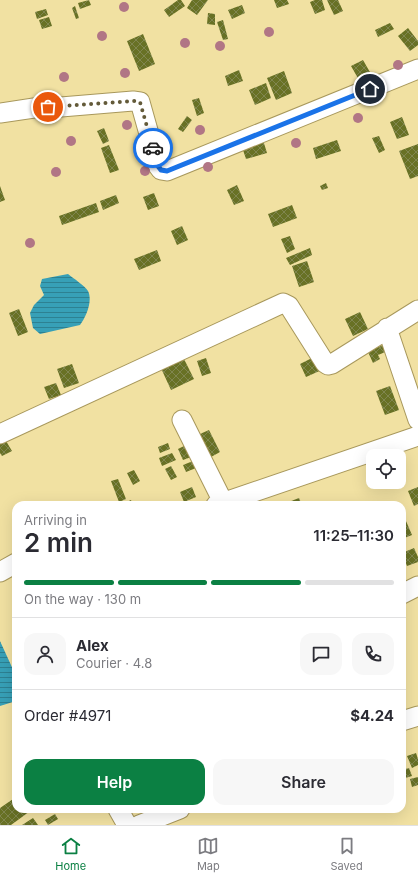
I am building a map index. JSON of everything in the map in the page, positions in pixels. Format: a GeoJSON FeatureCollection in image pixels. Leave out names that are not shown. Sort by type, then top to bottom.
{"type":"FeatureCollection","features":[{"type":"Feature","properties":{"kind":"street"},"geometry":{"type":"LineString","coordinates":[[0,113],[34,108],[134,101],[140,102],[158,166],[161,170],[167,171],[418,70]]}},
{"type":"Feature","properties":{"kind":"street"},"geometry":{"type":"LineString","coordinates":[[0,434],[283,303],[289,306],[325,363],[328,365],[332,364],[418,310]]}},
{"type":"Feature","properties":{"kind":"street"},"geometry":{"type":"LineString","coordinates":[[388,328],[418,420]]}},
{"type":"Feature","properties":{"kind":"street"},"geometry":{"type":"LineString","coordinates":[[182,420],[218,501]]}},
{"type":"Feature","properties":{"kind":"street"},"geometry":{"type":"LineString","coordinates":[[225,501],[418,436]]}},
{"type":"Feature","properties":{"kind":"street"},"geometry":{"type":"LineString","coordinates":[[0,572],[12,565]]}},
{"type":"Feature","properties":{"kind":"street"},"geometry":{"type":"LineString","coordinates":[[406,592],[418,586]]}},
{"type":"Feature","properties":{"kind":"street"},"geometry":{"type":"LineString","coordinates":[[406,720],[418,716]]}},
{"type":"Feature","properties":{"kind":"street"},"geometry":{"type":"LineString","coordinates":[[120,813],[127,825]]}},
{"type":"Feature","properties":{"kind":"street"},"geometry":{"type":"LineString","coordinates":[[140,825],[170,813]]}},
{"type":"Feature","properties":{"kind":"water"},"geometry":{"type":"Polygon","coordinates":[[[68,274],[82,284],[88,291],[90,299],[84,318],[80,325],[40,334],[33,328],[30,313],[34,305],[44,295],[40,286],[42,279],[68,274]]]}},
{"type":"Feature","properties":{"kind":"water"},"geometry":{"type":"Polygon","coordinates":[[[0,641],[12,667],[12,702],[0,706],[0,641]]]}},
{"type":"Feature","properties":{"kind":"building"},"geometry":{"type":"Polygon","coordinates":[[[89,0],[91,5],[80,9],[78,3],[89,0]]]}},
{"type":"Feature","properties":{"kind":"building"},"geometry":{"type":"Polygon","coordinates":[[[178,0],[181,0],[185,6],[169,17],[164,10],[178,0]]]}},
{"type":"Feature","properties":{"kind":"building"},"geometry":{"type":"Polygon","coordinates":[[[192,0],[208,0],[197,15],[187,8],[192,0]]]}},
{"type":"Feature","properties":{"kind":"building"},"geometry":{"type":"Polygon","coordinates":[[[274,0],[287,0],[289,4],[277,8],[274,0]]]}},
{"type":"Feature","properties":{"kind":"building"},"geometry":{"type":"Polygon","coordinates":[[[322,0],[325,10],[315,14],[310,2],[322,0]]]}},
{"type":"Feature","properties":{"kind":"building"},"geometry":{"type":"Polygon","coordinates":[[[327,0],[338,0],[343,11],[334,15],[327,0]]]}},
{"type":"Feature","properties":{"kind":"building"},"geometry":{"type":"Polygon","coordinates":[[[242,5],[245,13],[232,19],[228,10],[242,5]]]}},
{"type":"Feature","properties":{"kind":"building"},"geometry":{"type":"Polygon","coordinates":[[[75,6],[79,18],[76,19],[72,8],[75,6]]]}},
{"type":"Feature","properties":{"kind":"building"},"geometry":{"type":"Polygon","coordinates":[[[46,9],[48,15],[37,19],[35,12],[46,9]]]}},
{"type":"Feature","properties":{"kind":"building"},"geometry":{"type":"Polygon","coordinates":[[[208,13],[215,14],[215,25],[207,24],[208,13]]]}},
{"type":"Feature","properties":{"kind":"building"},"geometry":{"type":"Polygon","coordinates":[[[49,17],[52,26],[42,29],[39,20],[49,17]]]}},
{"type":"Feature","properties":{"kind":"building"},"geometry":{"type":"Polygon","coordinates":[[[223,20],[228,39],[223,40],[217,22],[223,20]]]}},
{"type":"Feature","properties":{"kind":"building"},"geometry":{"type":"Polygon","coordinates":[[[390,23],[394,29],[378,37],[375,30],[390,23]]]}},
{"type":"Feature","properties":{"kind":"building"},"geometry":{"type":"Polygon","coordinates":[[[408,28],[418,41],[418,45],[410,51],[398,36],[408,28]]]}},
{"type":"Feature","properties":{"kind":"building"},"geometry":{"type":"Polygon","coordinates":[[[143,34],[155,64],[139,71],[127,41],[143,34]]]}},
{"type":"Feature","properties":{"kind":"building"},"geometry":{"type":"Polygon","coordinates":[[[363,60],[375,81],[363,87],[351,66],[363,60]]]}},
{"type":"Feature","properties":{"kind":"building"},"geometry":{"type":"Polygon","coordinates":[[[239,70],[243,81],[228,86],[225,76],[239,70]]]}},
{"type":"Feature","properties":{"kind":"building"},"geometry":{"type":"Polygon","coordinates":[[[284,71],[292,93],[276,100],[267,78],[284,71]]]}},
{"type":"Feature","properties":{"kind":"building"},"geometry":{"type":"Polygon","coordinates":[[[266,83],[271,98],[255,105],[249,90],[266,83]]]}},
{"type":"Feature","properties":{"kind":"building"},"geometry":{"type":"Polygon","coordinates":[[[199,98],[204,113],[197,116],[192,100],[199,98]]]}},
{"type":"Feature","properties":{"kind":"building"},"geometry":{"type":"Polygon","coordinates":[[[187,116],[192,120],[183,132],[178,129],[187,116]]]}},
{"type":"Feature","properties":{"kind":"building"},"geometry":{"type":"Polygon","coordinates":[[[402,117],[409,135],[397,139],[390,122],[402,117]]]}},
{"type":"Feature","properties":{"kind":"building"},"geometry":{"type":"Polygon","coordinates":[[[104,128],[109,141],[103,144],[97,131],[104,128]]]}},
{"type":"Feature","properties":{"kind":"building"},"geometry":{"type":"Polygon","coordinates":[[[379,136],[385,150],[379,153],[372,138],[379,136]]]}},
{"type":"Feature","properties":{"kind":"building"},"geometry":{"type":"Polygon","coordinates":[[[263,140],[267,153],[246,159],[242,147],[263,140]]]}},
{"type":"Feature","properties":{"kind":"building"},"geometry":{"type":"Polygon","coordinates":[[[337,140],[341,151],[316,159],[313,148],[337,140]]]}},
{"type":"Feature","properties":{"kind":"building"},"geometry":{"type":"Polygon","coordinates":[[[418,144],[418,176],[410,179],[399,151],[418,144]]]}},
{"type":"Feature","properties":{"kind":"building"},"geometry":{"type":"Polygon","coordinates":[[[109,145],[119,170],[110,173],[101,148],[109,145]]]}},
{"type":"Feature","properties":{"kind":"building"},"geometry":{"type":"Polygon","coordinates":[[[326,183],[328,188],[322,190],[320,186],[326,183]]]}},
{"type":"Feature","properties":{"kind":"building"},"geometry":{"type":"Polygon","coordinates":[[[237,185],[244,201],[234,205],[227,190],[237,185]]]}},
{"type":"Feature","properties":{"kind":"building"},"geometry":{"type":"Polygon","coordinates":[[[0,186],[5,200],[0,202],[0,186]]]}},
{"type":"Feature","properties":{"kind":"building"},"geometry":{"type":"Polygon","coordinates":[[[154,193],[159,206],[148,210],[143,197],[154,193]]]}},
{"type":"Feature","properties":{"kind":"building"},"geometry":{"type":"Polygon","coordinates":[[[116,195],[119,203],[103,210],[100,201],[116,195]]]}},
{"type":"Feature","properties":{"kind":"building"},"geometry":{"type":"Polygon","coordinates":[[[96,203],[99,212],[62,225],[59,216],[96,203]]]}},
{"type":"Feature","properties":{"kind":"building"},"geometry":{"type":"Polygon","coordinates":[[[292,205],[297,218],[273,227],[268,214],[292,205]]]}},
{"type":"Feature","properties":{"kind":"building"},"geometry":{"type":"Polygon","coordinates":[[[182,226],[188,240],[177,245],[171,231],[182,226]]]}},
{"type":"Feature","properties":{"kind":"building"},"geometry":{"type":"Polygon","coordinates":[[[290,236],[295,249],[287,253],[281,239],[290,236]]]}},
{"type":"Feature","properties":{"kind":"building"},"geometry":{"type":"Polygon","coordinates":[[[310,248],[312,255],[290,265],[286,258],[310,248]]]}},
{"type":"Feature","properties":{"kind":"building"},"geometry":{"type":"Polygon","coordinates":[[[157,250],[161,261],[139,270],[134,259],[157,250]]]}},
{"type":"Feature","properties":{"kind":"building"},"geometry":{"type":"Polygon","coordinates":[[[307,261],[314,282],[299,287],[292,266],[307,261]]]}},
{"type":"Feature","properties":{"kind":"building"},"geometry":{"type":"Polygon","coordinates":[[[19,309],[28,332],[18,336],[9,313],[19,309]]]}},
{"type":"Feature","properties":{"kind":"building"},"geometry":{"type":"Polygon","coordinates":[[[360,312],[368,329],[353,336],[345,319],[360,312]]]}},
{"type":"Feature","properties":{"kind":"building"},"geometry":{"type":"Polygon","coordinates":[[[385,344],[388,351],[378,355],[380,359],[373,363],[368,352],[385,344]]]}},
{"type":"Feature","properties":{"kind":"building"},"geometry":{"type":"Polygon","coordinates":[[[182,355],[194,379],[171,390],[160,366],[182,355]]]}},
{"type":"Feature","properties":{"kind":"building"},"geometry":{"type":"Polygon","coordinates":[[[318,355],[324,369],[306,377],[300,364],[318,355]]]}},
{"type":"Feature","properties":{"kind":"building"},"geometry":{"type":"Polygon","coordinates":[[[206,358],[211,373],[202,376],[197,361],[206,358]]]}},
{"type":"Feature","properties":{"kind":"building"},"geometry":{"type":"Polygon","coordinates":[[[72,364],[79,383],[64,388],[57,369],[72,364]]]}},
{"type":"Feature","properties":{"kind":"building"},"geometry":{"type":"Polygon","coordinates":[[[56,383],[61,395],[49,399],[44,387],[56,383]]]}},
{"type":"Feature","properties":{"kind":"building"},"geometry":{"type":"Polygon","coordinates":[[[390,386],[399,410],[385,415],[376,391],[390,386]]]}},
{"type":"Feature","properties":{"kind":"building"},"geometry":{"type":"Polygon","coordinates":[[[209,430],[220,452],[211,457],[200,434],[209,430]]]}},
{"type":"Feature","properties":{"kind":"building"},"geometry":{"type":"Polygon","coordinates":[[[6,441],[12,451],[2,456],[0,453],[0,444],[6,441]]]}},
{"type":"Feature","properties":{"kind":"building"},"geometry":{"type":"Polygon","coordinates":[[[168,443],[170,449],[160,453],[158,447],[168,443]]]}},
{"type":"Feature","properties":{"kind":"building"},"geometry":{"type":"Polygon","coordinates":[[[186,445],[191,457],[183,460],[178,449],[186,445]]]}},
{"type":"Feature","properties":{"kind":"building"},"geometry":{"type":"Polygon","coordinates":[[[172,453],[176,460],[162,466],[159,458],[172,453]]]}},
{"type":"Feature","properties":{"kind":"building"},"geometry":{"type":"Polygon","coordinates":[[[193,461],[196,468],[186,472],[183,465],[193,461]]]}},
{"type":"Feature","properties":{"kind":"building"},"geometry":{"type":"Polygon","coordinates":[[[171,466],[177,477],[171,480],[165,469],[171,466]]]}},
{"type":"Feature","properties":{"kind":"building"},"geometry":{"type":"Polygon","coordinates":[[[134,470],[140,481],[133,485],[127,473],[134,470]]]}},
{"type":"Feature","properties":{"kind":"building"},"geometry":{"type":"Polygon","coordinates":[[[118,479],[126,499],[119,501],[111,481],[118,479]]]}},
{"type":"Feature","properties":{"kind":"building"},"geometry":{"type":"Polygon","coordinates":[[[192,487],[196,497],[184,501],[180,492],[192,487]]]}},
{"type":"Feature","properties":{"kind":"building"},"geometry":{"type":"Polygon","coordinates":[[[418,487],[418,504],[414,506],[408,491],[418,487]]]}},
{"type":"Feature","properties":{"kind":"building"},"geometry":{"type":"Polygon","coordinates":[[[299,498],[300,501],[291,501],[299,498]]]}},
{"type":"Feature","properties":{"kind":"building"},"geometry":{"type":"Polygon","coordinates":[[[406,521],[412,535],[406,537],[406,521]]]}},
{"type":"Feature","properties":{"kind":"building"},"geometry":{"type":"Polygon","coordinates":[[[414,548],[418,557],[418,562],[407,566],[406,551],[414,548]]]}},
{"type":"Feature","properties":{"kind":"building"},"geometry":{"type":"Polygon","coordinates":[[[416,753],[418,765],[412,768],[407,756],[416,753]]]}},
{"type":"Feature","properties":{"kind":"building"},"geometry":{"type":"Polygon","coordinates":[[[409,768],[412,776],[406,778],[406,769],[409,768]]]}},
{"type":"Feature","properties":{"kind":"building"},"geometry":{"type":"Polygon","coordinates":[[[418,777],[418,785],[412,787],[410,779],[418,777]]]}},
{"type":"Feature","properties":{"kind":"building"},"geometry":{"type":"Polygon","coordinates":[[[12,800],[12,813],[28,813],[11,825],[0,825],[0,808],[12,800]]]}},
{"type":"Feature","properties":{"kind":"building"},"geometry":{"type":"Polygon","coordinates":[[[55,814],[58,819],[48,825],[45,820],[55,814]]]}},
{"type":"Feature","properties":{"kind":"building"},"geometry":{"type":"Polygon","coordinates":[[[33,818],[38,825],[22,825],[33,818]]]}},
{"type":"Feature","properties":{"kind":"way so far"},"geometry":{"type":"LineString","coordinates":[[48,107],[110,102],[140,102],[153,148]]}},
{"type":"Feature","properties":{"kind":"route"},"geometry":{"type":"LineString","coordinates":[[153,148],[158,166],[161,170],[167,171],[370,89]]}}]}
